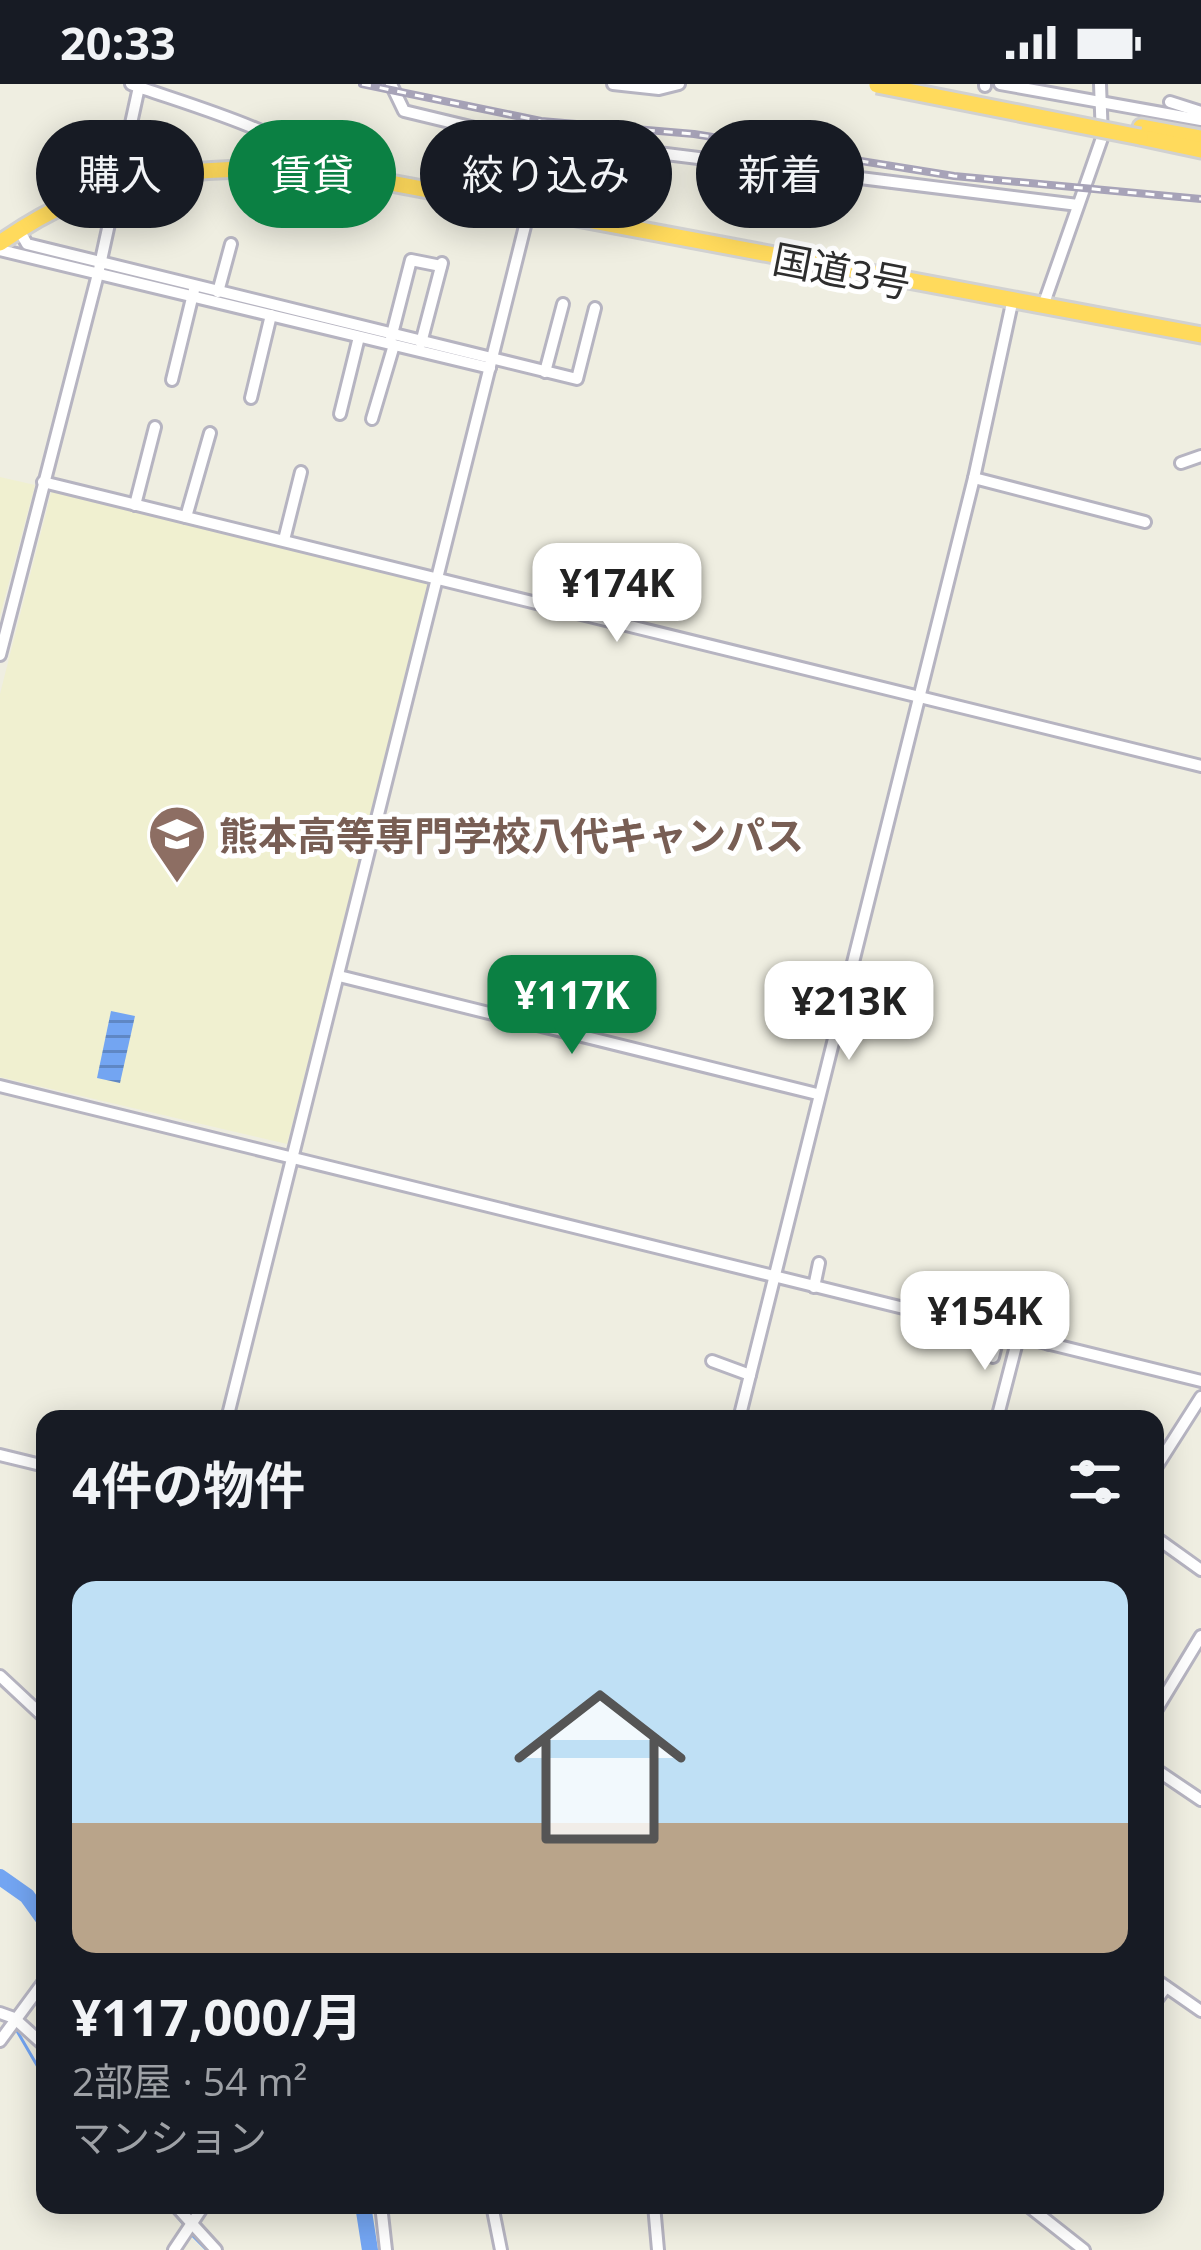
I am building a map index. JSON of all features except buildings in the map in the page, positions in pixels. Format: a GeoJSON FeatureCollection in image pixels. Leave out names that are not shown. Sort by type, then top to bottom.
{"type":"FeatureCollection","features":[{"type":"Feature","properties":{"kind":"highway"},"geometry":{"type":"LineString","coordinates":[[876,84],[1140,132],[1201,137]]}},
{"type":"Feature","properties":{"kind":"highway"},"geometry":{"type":"LineString","coordinates":[[914,84],[1140,132],[1201,150]]}},
{"type":"Feature","properties":{"kind":"highway","name":"国道3号"},"geometry":{"type":"LineString","coordinates":[[0,244],[26,244],[50,228]]}},
{"type":"Feature","properties":{"kind":"highway","name":"国道3号"},"geometry":{"type":"LineString","coordinates":[[624,228],[1201,335]]}},
{"type":"Feature","properties":{"kind":"street"},"geometry":{"type":"LineString","coordinates":[[392,84],[404,111],[441,120]]}},
{"type":"Feature","properties":{"kind":"street"},"geometry":{"type":"LineString","coordinates":[[613,84],[659,89],[679,84]]}},
{"type":"Feature","properties":{"kind":"street"},"geometry":{"type":"LineString","coordinates":[[1000,84],[1098,106],[1201,116]]}},
{"type":"Feature","properties":{"kind":"street"},"geometry":{"type":"LineString","coordinates":[[1043,306],[1102,138],[1100,84]]}},
{"type":"Feature","properties":{"kind":"street"},"geometry":{"type":"LineString","coordinates":[[129,120],[135,86],[161,89],[233,120]]}},
{"type":"Feature","properties":{"kind":"street"},"geometry":{"type":"LineString","coordinates":[[1170,102],[1201,116]]}},
{"type":"Feature","properties":{"kind":"street"},"geometry":{"type":"LineString","coordinates":[[864,179],[1078,206]]}},
{"type":"Feature","properties":{"kind":"street"},"geometry":{"type":"LineString","coordinates":[[0,655],[108,228]]}},
{"type":"Feature","properties":{"kind":"street"},"geometry":{"type":"LineString","coordinates":[[229,1410],[491,363],[517,228]]}},
{"type":"Feature","properties":{"kind":"street"},"geometry":{"type":"LineString","coordinates":[[0,244],[26,244],[99,268],[392,342]]}},
{"type":"Feature","properties":{"kind":"street"},"geometry":{"type":"LineString","coordinates":[[218,292],[231,244]]}},
{"type":"Feature","properties":{"kind":"street"},"geometry":{"type":"LineString","coordinates":[[372,419],[411,260],[442,263],[420,346]]}},
{"type":"Feature","properties":{"kind":"street"},"geometry":{"type":"LineString","coordinates":[[194,291],[218,292],[271,315],[359,337],[577,380],[595,308]]}},
{"type":"Feature","properties":{"kind":"street"},"geometry":{"type":"LineString","coordinates":[[172,380],[194,291]]}},
{"type":"Feature","properties":{"kind":"street"},"geometry":{"type":"LineString","coordinates":[[741,1410],[916,695],[974,478],[1012,303]]}},
{"type":"Feature","properties":{"kind":"street"},"geometry":{"type":"LineString","coordinates":[[544,371],[563,304]]}},
{"type":"Feature","properties":{"kind":"street"},"geometry":{"type":"LineString","coordinates":[[250,398],[271,315]]}},
{"type":"Feature","properties":{"kind":"street"},"geometry":{"type":"LineString","coordinates":[[340,414],[359,337]]}},
{"type":"Feature","properties":{"kind":"street"},"geometry":{"type":"LineString","coordinates":[[135,505],[155,427]]}},
{"type":"Feature","properties":{"kind":"street"},"geometry":{"type":"LineString","coordinates":[[186,517],[210,433]]}},
{"type":"Feature","properties":{"kind":"street"},"geometry":{"type":"LineString","coordinates":[[1181,464],[1201,456]]}},
{"type":"Feature","properties":{"kind":"street"},"geometry":{"type":"LineString","coordinates":[[284,540],[301,472]]}},
{"type":"Feature","properties":{"kind":"street"},"geometry":{"type":"LineString","coordinates":[[974,478],[1145,522]]}},
{"type":"Feature","properties":{"kind":"street"},"geometry":{"type":"LineString","coordinates":[[43,482],[1201,766]]}},
{"type":"Feature","properties":{"kind":"street"},"geometry":{"type":"LineString","coordinates":[[339,976],[817,1094]]}},
{"type":"Feature","properties":{"kind":"street"},"geometry":{"type":"LineString","coordinates":[[0,1086],[1201,1381]]}},
{"type":"Feature","properties":{"kind":"street"},"geometry":{"type":"LineString","coordinates":[[814,1287],[819,1263]]}},
{"type":"Feature","properties":{"kind":"street"},"geometry":{"type":"LineString","coordinates":[[1049,1344],[1060,1287]]}},
{"type":"Feature","properties":{"kind":"street"},"geometry":{"type":"LineString","coordinates":[[993,1357],[999,1333]]}},
{"type":"Feature","properties":{"kind":"street"},"geometry":{"type":"LineString","coordinates":[[999,1410],[1018,1338]]}},
{"type":"Feature","properties":{"kind":"street"},"geometry":{"type":"LineString","coordinates":[[712,1361],[750,1375]]}},
{"type":"Feature","properties":{"kind":"street"},"geometry":{"type":"LineString","coordinates":[[1164,1455],[1201,1397]]}},
{"type":"Feature","properties":{"kind":"street"},"geometry":{"type":"LineString","coordinates":[[0,1455],[36,1464]]}},
{"type":"Feature","properties":{"kind":"street"},"geometry":{"type":"LineString","coordinates":[[1164,1543],[1201,1570]]}},
{"type":"Feature","properties":{"kind":"street"},"geometry":{"type":"LineString","coordinates":[[1164,1697],[1201,1636]]}},
{"type":"Feature","properties":{"kind":"street"},"geometry":{"type":"LineString","coordinates":[[0,1676],[36,1710]]}},
{"type":"Feature","properties":{"kind":"street"},"geometry":{"type":"LineString","coordinates":[[1164,1775],[1201,1801]]}},
{"type":"Feature","properties":{"kind":"street"},"geometry":{"type":"LineString","coordinates":[[1164,1986],[1201,2012]]}},
{"type":"Feature","properties":{"kind":"street"},"geometry":{"type":"LineString","coordinates":[[0,2041],[36,1991]]}},
{"type":"Feature","properties":{"kind":"street"},"geometry":{"type":"LineString","coordinates":[[0,2013],[14,2018],[36,2038]]}},
{"type":"Feature","properties":{"kind":"street"},"geometry":{"type":"LineString","coordinates":[[180,2214],[188,2229],[216,2250]]}},
{"type":"Feature","properties":{"kind":"street"},"geometry":{"type":"LineString","coordinates":[[174,2250],[198,2214]]}},
{"type":"Feature","properties":{"kind":"street"},"geometry":{"type":"LineString","coordinates":[[382,2214],[386,2250]]}},
{"type":"Feature","properties":{"kind":"street"},"geometry":{"type":"LineString","coordinates":[[494,2214],[501,2250]]}},
{"type":"Feature","properties":{"kind":"street"},"geometry":{"type":"LineString","coordinates":[[655,2214],[658,2250]]}},
{"type":"Feature","properties":{"kind":"street"},"geometry":{"type":"LineString","coordinates":[[1038,2214],[1084,2250]]}},
{"type":"Feature","properties":{"kind":"shaded area"},"geometry":{"type":"Polygon","coordinates":[[[0,477],[35,485],[0,616],[0,477]]]}},
{"type":"Feature","properties":{"kind":"shaded area","name":"熊本高等専門学校八代キャンパス"},"geometry":{"type":"Polygon","coordinates":[[[52,489],[135,505],[430,584],[287,1144],[0,1077],[0,694],[52,489]]]}},
{"type":"Feature","properties":{"kind":"water"},"geometry":{"type":"Polygon","coordinates":[[[111,1011],[135,1016],[120,1083],[97,1078],[111,1011]]]}},
{"type":"Feature","properties":{"kind":"waterway"},"geometry":{"type":"LineString","coordinates":[[0,1877],[36,1908]]}},
{"type":"Feature","properties":{"kind":"waterway"},"geometry":{"type":"LineString","coordinates":[[17,2031],[36,2064]]}},
{"type":"Feature","properties":{"kind":"waterway"},"geometry":{"type":"LineString","coordinates":[[175,2214],[186,2227]]}},
{"type":"Feature","properties":{"kind":"waterway"},"geometry":{"type":"LineString","coordinates":[[364,2214],[370,2250]]}},
{"type":"Feature","properties":{"kind":"waterway"},"geometry":{"type":"LineString","coordinates":[[192,2235],[207,2250]]}},
{"type":"Feature","properties":{"kind":"railway"},"geometry":{"type":"LineString","coordinates":[[362,84],[541,121],[694,134],[954,176],[1201,199]]}},
{"type":"Feature","properties":{"kind":"place","name":"熊本高等専門学校八代キャンパス"},"geometry":{"type":"Point","coordinates":[177,885]}}]}
